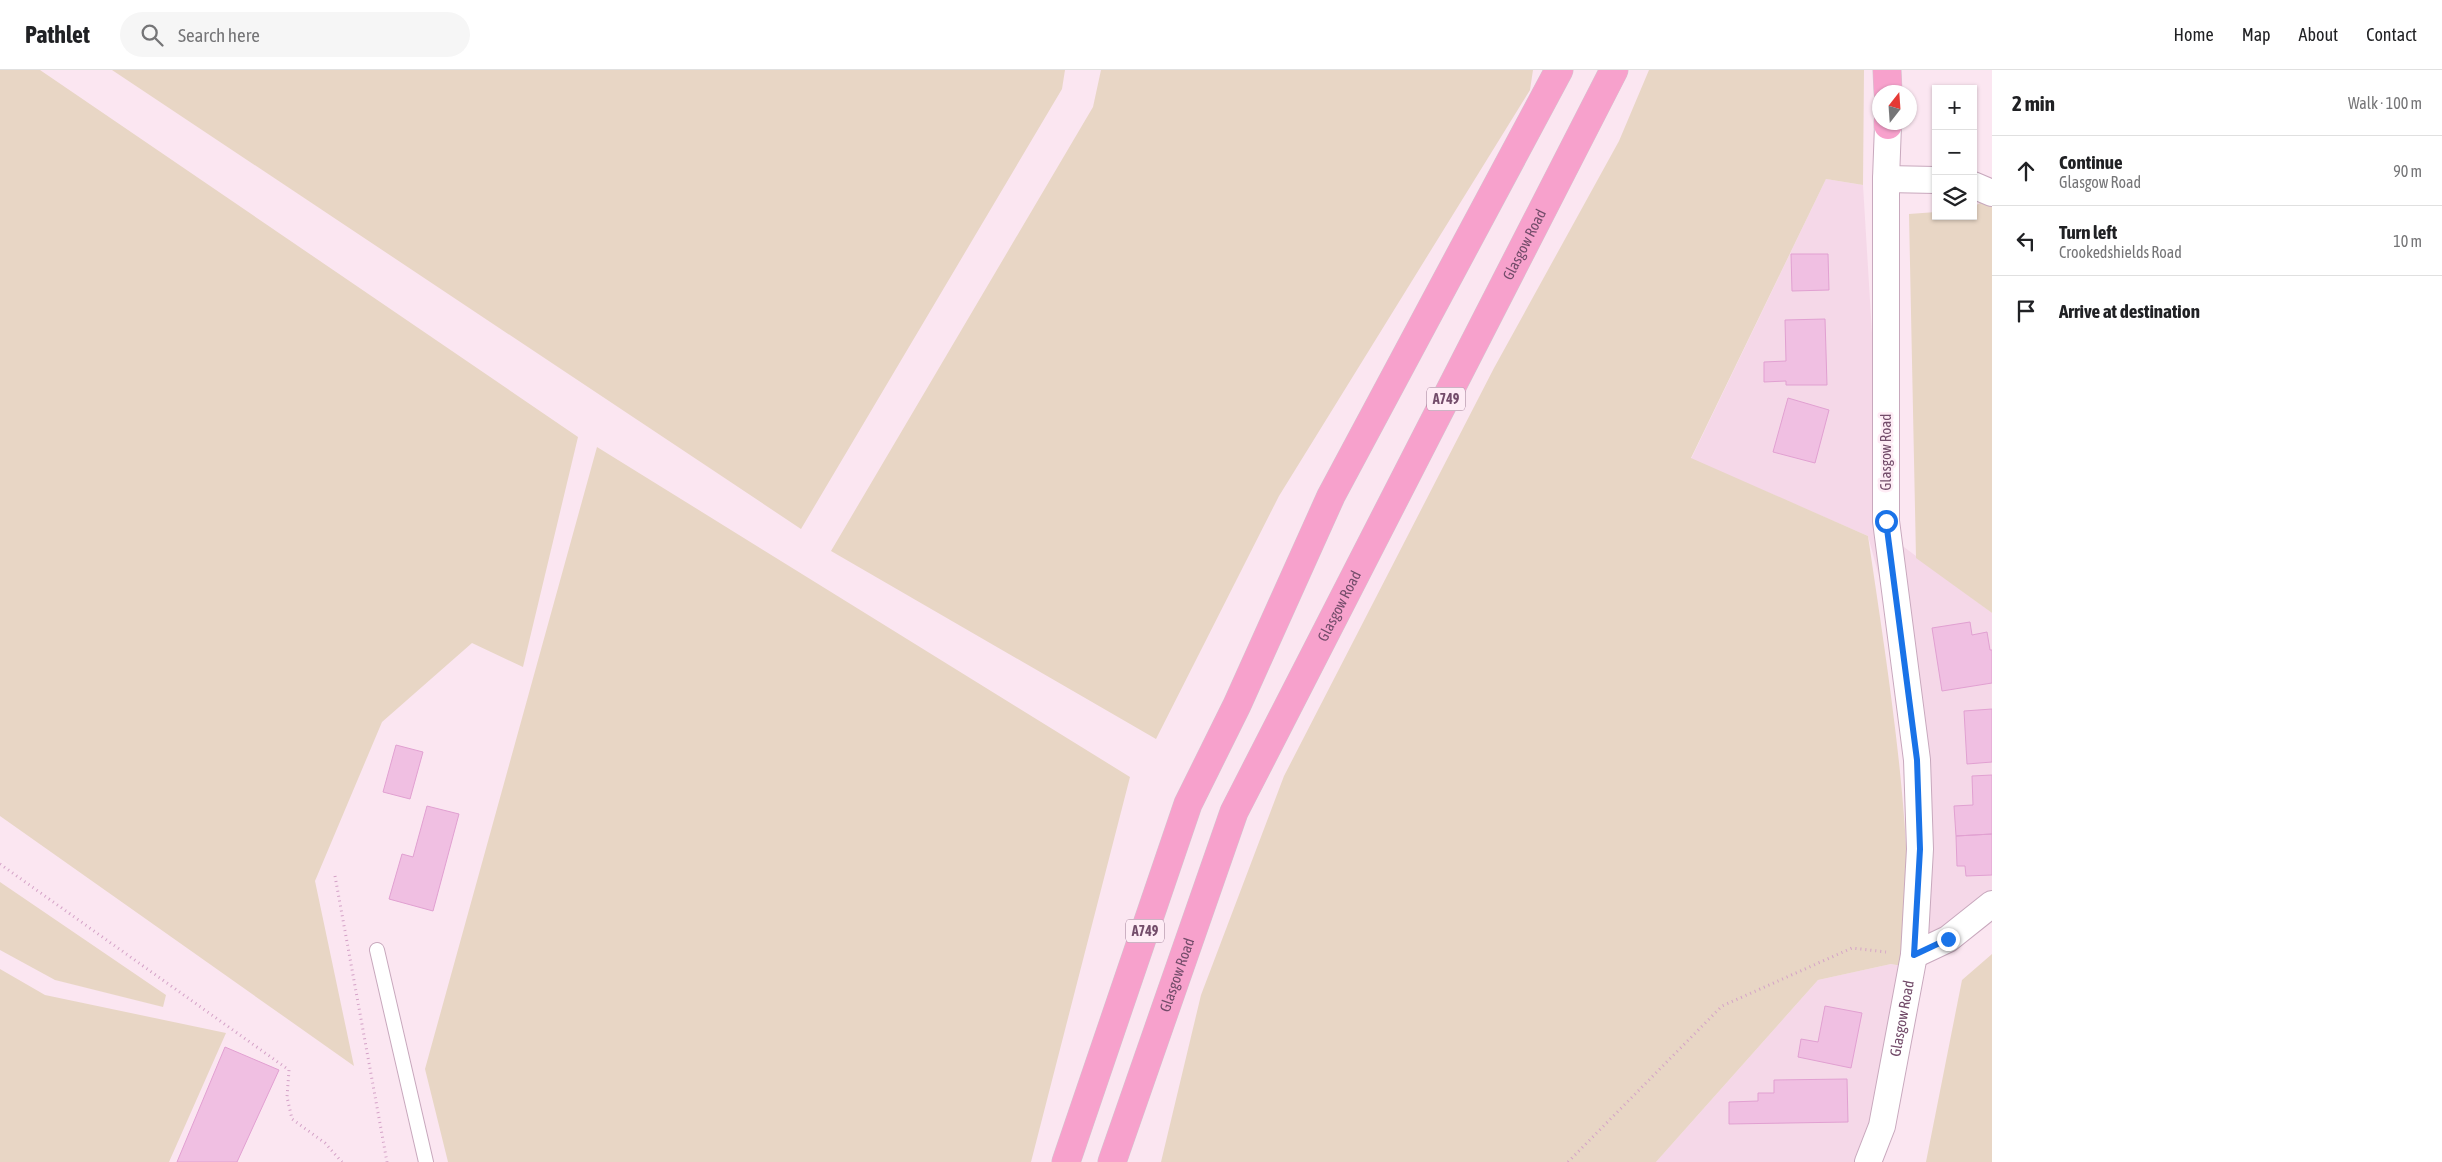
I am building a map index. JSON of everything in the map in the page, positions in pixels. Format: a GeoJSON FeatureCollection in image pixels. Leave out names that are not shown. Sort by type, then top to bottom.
{"type":"FeatureCollection","features":[{"type":"Feature","properties":{"kind":"main road","name":"A749"},"geometry":{"type":"LineString","coordinates":[[1066,1162],[1188,804],[1237,705],[1331,496],[1560,70]]}},
{"type":"Feature","properties":{"kind":"main road","name":"Glasgow Road"},"geometry":{"type":"LineString","coordinates":[[1112,1162],[1234,812],[1614,70]]}},
{"type":"Feature","properties":{"kind":"main road"},"geometry":{"type":"LineString","coordinates":[[1887,70],[1888,85]]}},
{"type":"Feature","properties":{"kind":"street","name":"Glasgow Road"},"geometry":{"type":"LineString","coordinates":[[1868,1162],[1882,1126],[1914,955],[1920,849],[1917,760],[1886,521],[1886,179],[1888,130]]}},
{"type":"Feature","properties":{"kind":"street"},"geometry":{"type":"LineString","coordinates":[[1886,179],[1932,180]]}},
{"type":"Feature","properties":{"kind":"street"},"geometry":{"type":"LineString","coordinates":[[1977,187],[1992,193]]}},
{"type":"Feature","properties":{"kind":"street"},"geometry":{"type":"LineString","coordinates":[[1914,955],[1948,939],[1992,904]]}},
{"type":"Feature","properties":{"kind":"lane"},"geometry":{"type":"LineString","coordinates":[[377,950],[426,1162]]}},
{"type":"Feature","properties":{"kind":"path"},"geometry":{"type":"LineString","coordinates":[[0,864],[289,1070],[287,1097],[292,1119],[325,1143],[342,1162]]}},
{"type":"Feature","properties":{"kind":"path"},"geometry":{"type":"LineString","coordinates":[[334,876],[387,1162]]}},
{"type":"Feature","properties":{"kind":"path"},"geometry":{"type":"LineString","coordinates":[[1568,1162],[1722,1006],[1852,948],[1914,955]]}},
{"type":"Feature","properties":{"kind":"shaded area"},"geometry":{"type":"Polygon","coordinates":[[[0,70],[40,70],[578,437],[523,667],[472,643],[382,722],[315,881],[354,1066],[0,816],[0,70]]]}},
{"type":"Feature","properties":{"kind":"shaded area"},"geometry":{"type":"Polygon","coordinates":[[[112,70],[1065,70],[1062,89],[801,529],[112,70]]]}},
{"type":"Feature","properties":{"kind":"shaded area"},"geometry":{"type":"Polygon","coordinates":[[[1101,70],[1533,70],[1530,90],[1279,496],[1156,739],[831,551],[1093,107],[1101,70]]]}},
{"type":"Feature","properties":{"kind":"shaded area"},"geometry":{"type":"Polygon","coordinates":[[[1649,70],[1864,70],[1863,185],[1826,179],[1691,458],[1868,536],[1898,751],[1907,859],[1908,967],[1891,964],[1818,980],[1656,1162],[1161,1162],[1201,995],[1284,776],[1494,368],[1619,141],[1649,70]]]}},
{"type":"Feature","properties":{"kind":"shaded area"},"geometry":{"type":"Polygon","coordinates":[[[1826,179],[1863,185],[1884,532],[1992,613],[1992,896],[1919,946],[1929,760],[1868,536],[1691,459],[1826,179]]]}},
{"type":"Feature","properties":{"kind":"shaded area"},"geometry":{"type":"Polygon","coordinates":[[[1992,196],[1992,613],[1916,558],[1909,214],[1932,212],[1932,220],[1977,220],[1977,205],[1992,196]]]}},
{"type":"Feature","properties":{"kind":"shaded area"},"geometry":{"type":"Polygon","coordinates":[[[597,447],[1130,777],[1031,1162],[448,1162],[425,1069],[597,447]]]}},
{"type":"Feature","properties":{"kind":"shaded area"},"geometry":{"type":"Polygon","coordinates":[[[0,882],[166,995],[163,1007],[55,980],[0,950],[0,882]]]}},
{"type":"Feature","properties":{"kind":"shaded area"},"geometry":{"type":"Polygon","coordinates":[[[1992,954],[1992,1162],[1926,1162],[1962,980],[1992,954]]]}},
{"type":"Feature","properties":{"kind":"shaded area"},"geometry":{"type":"Polygon","coordinates":[[[1891,964],[1908,967],[1863,1162],[1656,1162],[1818,980],[1891,964]]]}},
{"type":"Feature","properties":{"kind":"shaded area"},"geometry":{"type":"Polygon","coordinates":[[[0,969],[45,995],[226,1033],[169,1162],[0,1162],[0,969]]]}},
{"type":"Feature","properties":{"kind":"building"},"geometry":{"type":"Polygon","coordinates":[[[1791,254],[1828,254],[1829,290],[1792,291],[1791,254]]]}},
{"type":"Feature","properties":{"kind":"building"},"geometry":{"type":"Polygon","coordinates":[[[1825,319],[1827,385],[1786,385],[1786,381],[1764,382],[1764,362],[1786,361],[1785,320],[1825,319]]]}},
{"type":"Feature","properties":{"kind":"building"},"geometry":{"type":"Polygon","coordinates":[[[1788,398],[1829,410],[1815,463],[1773,452],[1788,398]]]}},
{"type":"Feature","properties":{"kind":"building"},"geometry":{"type":"Polygon","coordinates":[[[1970,622],[1972,635],[1987,632],[1990,650],[1992,650],[1992,683],[1942,691],[1932,628],[1970,622]]]}},
{"type":"Feature","properties":{"kind":"building"},"geometry":{"type":"Polygon","coordinates":[[[1992,709],[1992,762],[1967,764],[1964,711],[1992,709]]]}},
{"type":"Feature","properties":{"kind":"building"},"geometry":{"type":"Polygon","coordinates":[[[396,745],[423,752],[410,799],[383,792],[396,745]]]}},
{"type":"Feature","properties":{"kind":"building"},"geometry":{"type":"Polygon","coordinates":[[[1992,775],[1992,834],[1956,836],[1954,806],[1973,805],[1972,776],[1992,775]]]}},
{"type":"Feature","properties":{"kind":"building"},"geometry":{"type":"Polygon","coordinates":[[[427,806],[459,814],[433,911],[389,899],[402,854],[413,857],[427,806]]]}},
{"type":"Feature","properties":{"kind":"building"},"geometry":{"type":"Polygon","coordinates":[[[1992,834],[1992,875],[1966,876],[1965,866],[1957,866],[1956,836],[1992,834]]]}},
{"type":"Feature","properties":{"kind":"building"},"geometry":{"type":"Polygon","coordinates":[[[1825,1006],[1862,1013],[1851,1068],[1798,1057],[1801,1039],[1818,1042],[1825,1006]]]}},
{"type":"Feature","properties":{"kind":"building"},"geometry":{"type":"Polygon","coordinates":[[[225,1047],[279,1070],[237,1162],[177,1162],[225,1047]]]}},
{"type":"Feature","properties":{"kind":"building"},"geometry":{"type":"Polygon","coordinates":[[[1847,1079],[1848,1122],[1729,1124],[1729,1102],[1758,1101],[1758,1093],[1774,1093],[1774,1080],[1847,1079]]]}},
{"type":"Feature","properties":{"kind":"route"},"geometry":{"type":"LineString","coordinates":[[1886,521],[1917,760],[1920,849],[1914,955],[1948,939]]}}]}
